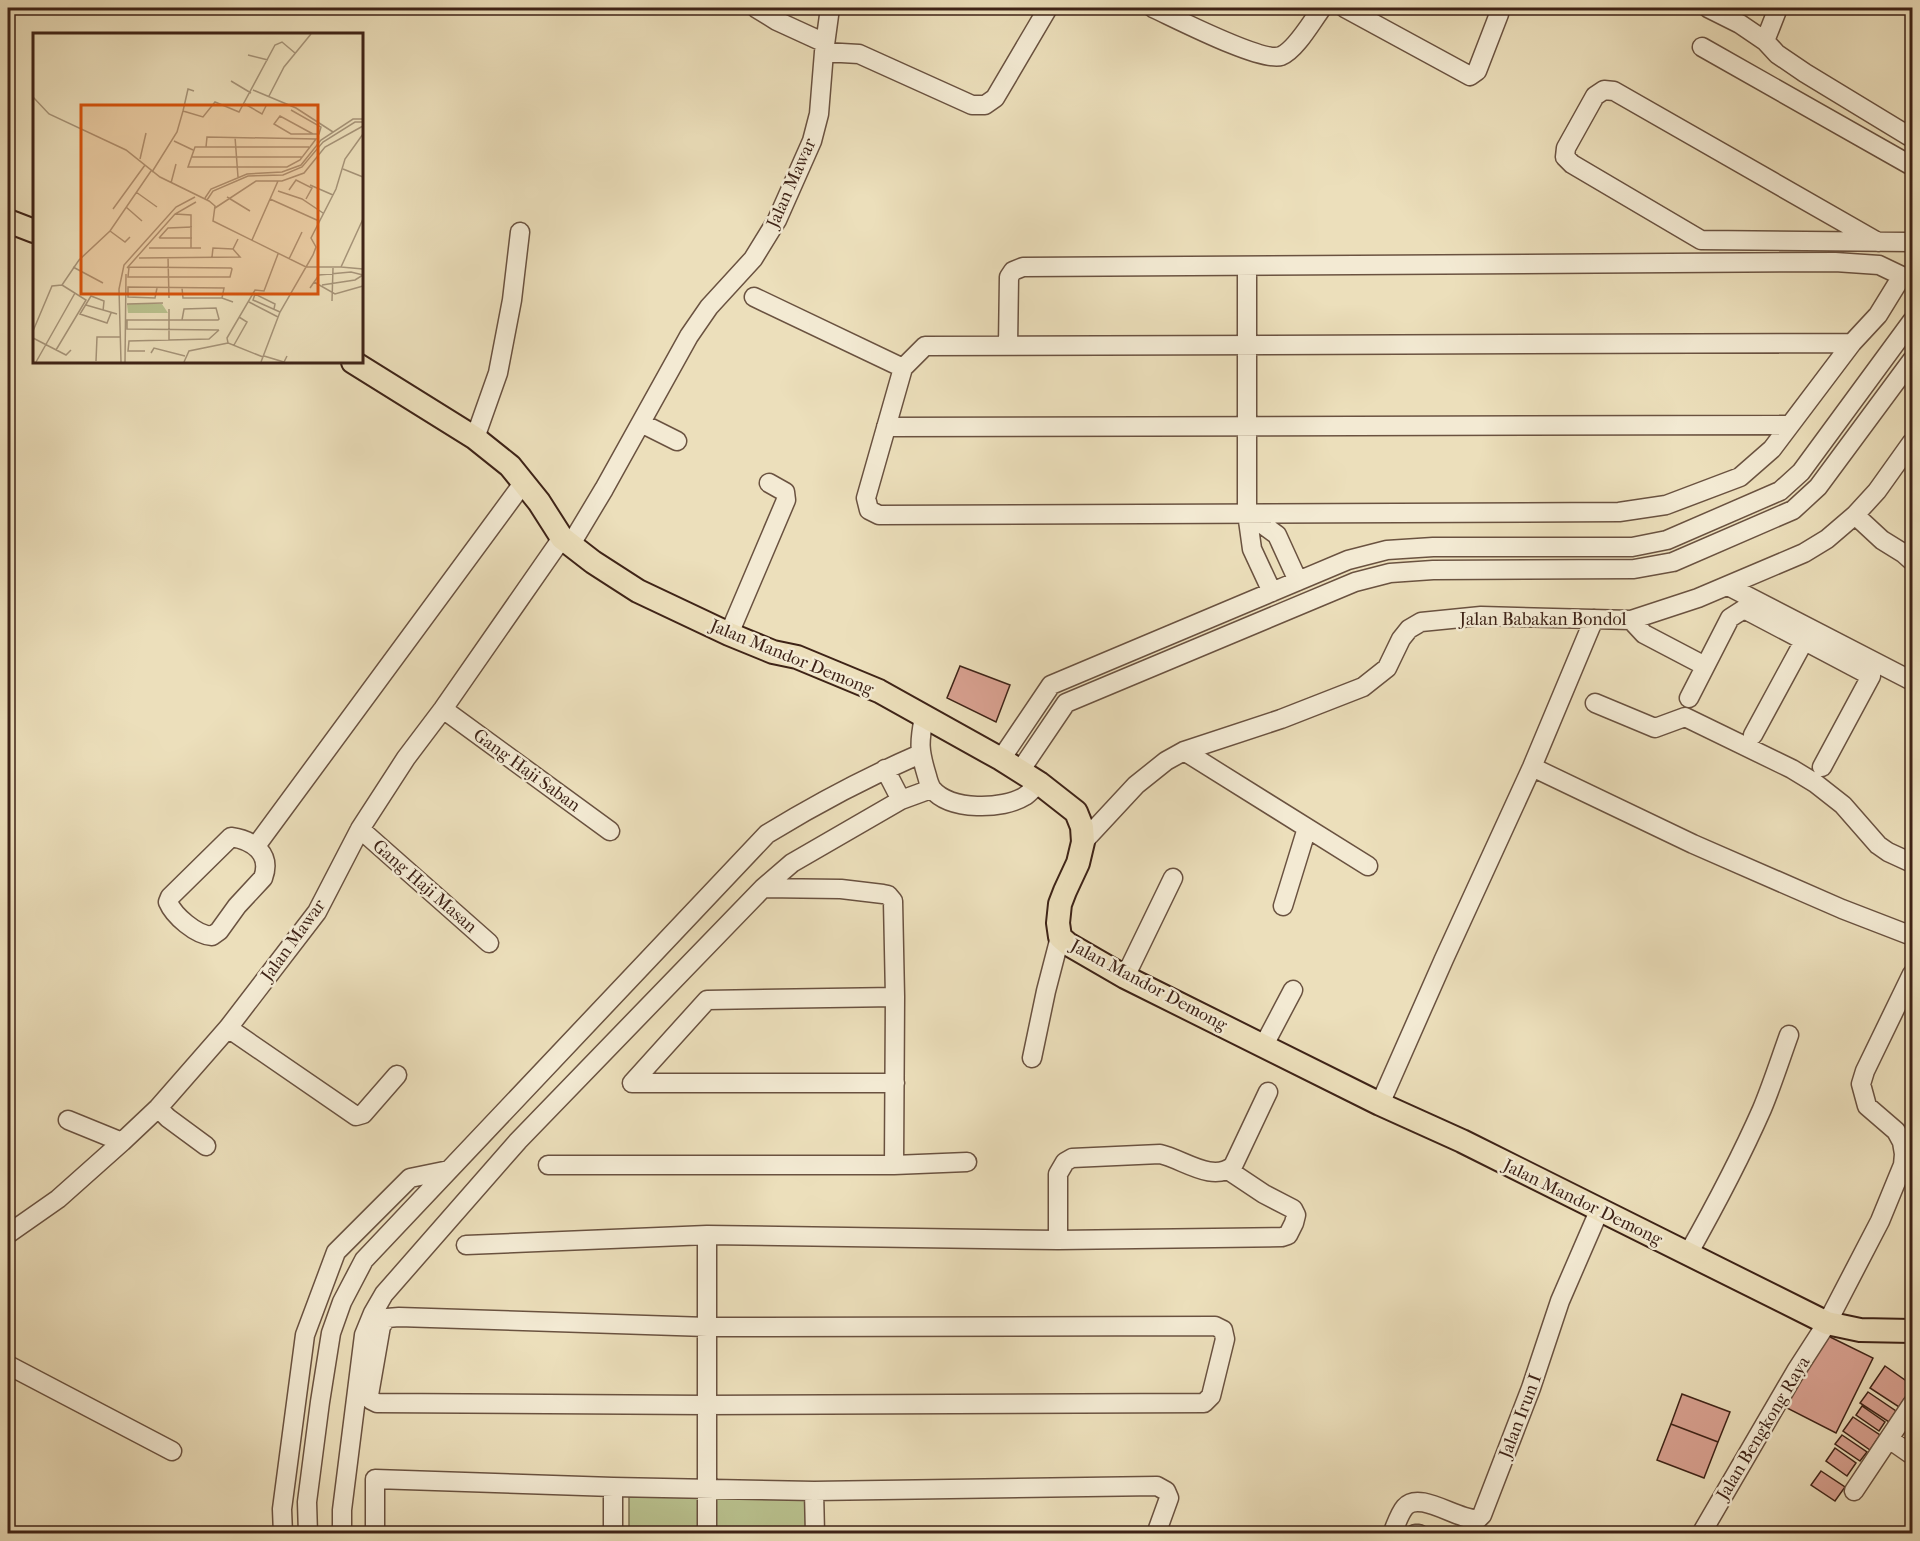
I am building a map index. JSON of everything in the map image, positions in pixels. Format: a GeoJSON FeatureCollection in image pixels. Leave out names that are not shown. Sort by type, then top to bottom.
{"type":"FeatureCollection","features":[{"type":"Feature","properties":{"kind":"main road"},"geometry":{"type":"LineString","coordinates":[[8,221],[33,231]]}},
{"type":"Feature","properties":{"kind":"main road","name":"Jalan Mandor Demong"},"geometry":{"type":"LineString","coordinates":[[355,363],[474,438],[510,466],[540,502],[566,541],[593,562],[638,591],[729,634],[773,652],[797,657],[869,687],[1001,759],[1076,812],[1082,827],[1083,842],[1078,863],[1060,904],[1058,923],[1060,937],[1068,944],[1125,977],[1380,1104],[1462,1141],[1827,1323],[1860,1330],[1912,1331]]}},
{"type":"Feature","properties":{"kind":"street"},"geometry":{"type":"LineString","coordinates":[[756,8],[825,48],[859,54],[972,105],[985,105],[995,98],[1048,8]]}},
{"type":"Feature","properties":{"kind":"street","name":"Jalan Mawar"},"geometry":{"type":"LineString","coordinates":[[8,1234],[58,1199],[122,1142],[158,1108],[228,1028],[317,912],[360,830],[406,758],[604,489],[689,336],[709,307],[753,259],[777,220],[812,141],[819,114],[830,8]]}},
{"type":"Feature","properties":{"kind":"street"},"geometry":{"type":"LineString","coordinates":[[1153,8],[1260,55],[1279,57],[1289,51],[1322,8]]}},
{"type":"Feature","properties":{"kind":"street"},"geometry":{"type":"LineString","coordinates":[[1345,8],[1470,76],[1477,71],[1499,14]]}},
{"type":"Feature","properties":{"kind":"street"},"geometry":{"type":"LineString","coordinates":[[1708,8],[1740,24],[1805,73],[1912,138]]}},
{"type":"Feature","properties":{"kind":"street"},"geometry":{"type":"LineString","coordinates":[[1764,41],[1778,8]]}},
{"type":"Feature","properties":{"kind":"street"},"geometry":{"type":"LineString","coordinates":[[1702,47],[1912,166]]}},
{"type":"Feature","properties":{"kind":"street"},"geometry":{"type":"LineString","coordinates":[[1878,242],[1614,92],[1604,90],[1595,96],[1566,148],[1565,157],[1572,164],[1701,240],[1878,242],[1912,242]]}},
{"type":"Feature","properties":{"kind":"street"},"geometry":{"type":"LineString","coordinates":[[474,438],[498,373],[512,300],[520,232]]}},
{"type":"Feature","properties":{"kind":"street"},"geometry":{"type":"LineString","coordinates":[[1701,240],[1701,263]]}},
{"type":"Feature","properties":{"kind":"street"},"geometry":{"type":"LineString","coordinates":[[1008,346],[1009,277],[1013,271],[1023,267],[1858,262],[1907,270],[1878,315],[1852,343],[1772,449],[1740,477],[1666,505],[1619,512],[879,515],[869,510],[866,498],[903,368],[925,346],[1008,346],[1852,343]]}},
{"type":"Feature","properties":{"kind":"street"},"geometry":{"type":"LineString","coordinates":[[1246,266],[1247,513],[1252,549],[1272,592]]}},
{"type":"Feature","properties":{"kind":"street"},"geometry":{"type":"LineString","coordinates":[[754,297],[903,368]]}},
{"type":"Feature","properties":{"kind":"street"},"geometry":{"type":"LineString","coordinates":[[1001,759],[1051,685],[1348,560],[1387,550],[1632,547],[1667,540],[1780,490],[1801,472],[1912,321]]}},
{"type":"Feature","properties":{"kind":"street"},"geometry":{"type":"LineString","coordinates":[[924,717],[919,740],[920,754],[931,789],[944,798],[964,805],[989,807],[1007,803],[1025,796],[1029,777],[1066,704],[1355,582],[1390,573],[1433,570],[1634,569],[1673,562],[1793,510],[1818,487],[1912,360]]}},
{"type":"Feature","properties":{"kind":"street"},"geometry":{"type":"LineString","coordinates":[[641,423],[677,441]]}},
{"type":"Feature","properties":{"kind":"street"},"geometry":{"type":"LineString","coordinates":[[886,426],[1790,425]]}},
{"type":"Feature","properties":{"kind":"street","name":"Jalan Babakan Bondol"},"geometry":{"type":"LineString","coordinates":[[1083,842],[1148,775],[1166,761],[1363,687],[1387,668],[1401,639],[1409,629],[1421,622],[1481,616],[1631,620],[1728,586],[1804,553],[1827,539],[1855,515],[1884,482],[1912,442]]}},
{"type":"Feature","properties":{"kind":"street"},"geometry":{"type":"LineString","coordinates":[[1810,460],[1828,473]]}},
{"type":"Feature","properties":{"kind":"street"},"geometry":{"type":"LineString","coordinates":[[256,846],[524,482]]}},
{"type":"Feature","properties":{"kind":"street"},"geometry":{"type":"LineString","coordinates":[[729,634],[786,500],[785,492],[769,483]]}},
{"type":"Feature","properties":{"kind":"street"},"geometry":{"type":"LineString","coordinates":[[1247,513],[1277,535],[1298,581]]}},
{"type":"Feature","properties":{"kind":"street"},"geometry":{"type":"LineString","coordinates":[[1855,515],[1882,540],[1912,561]]}},
{"type":"Feature","properties":{"kind":"street"},"geometry":{"type":"LineString","coordinates":[[1546,547],[1546,569]]}},
{"type":"Feature","properties":{"kind":"street"},"geometry":{"type":"LineString","coordinates":[[1728,586],[1912,681]]}},
{"type":"Feature","properties":{"kind":"street"},"geometry":{"type":"LineString","coordinates":[[1689,698],[1730,618],[1744,609],[1871,676],[1822,767]]}},
{"type":"Feature","properties":{"kind":"street"},"geometry":{"type":"LineString","coordinates":[[1380,1104],[1443,959],[1532,767],[1594,619]]}},
{"type":"Feature","properties":{"kind":"street"},"geometry":{"type":"LineString","coordinates":[[1631,620],[1644,634],[1706,666]]}},
{"type":"Feature","properties":{"kind":"street"},"geometry":{"type":"LineString","coordinates":[[1753,735],[1804,641]]}},
{"type":"Feature","properties":{"kind":"street"},"geometry":{"type":"LineString","coordinates":[[1595,703],[1655,728],[1685,717],[1792,769],[1832,795],[1878,845],[1912,863]]}},
{"type":"Feature","properties":{"kind":"street","name":"Gang Haji Saban"},"geometry":{"type":"LineString","coordinates":[[443,709],[610,831]]}},
{"type":"Feature","properties":{"kind":"street"},"geometry":{"type":"LineString","coordinates":[[1185,752],[1368,866]]}},
{"type":"Feature","properties":{"kind":"street"},"geometry":{"type":"LineString","coordinates":[[308,1533],[308,1502],[331,1333],[342,1302],[364,1260],[767,834],[885,769],[920,754]]}},
{"type":"Feature","properties":{"kind":"street"},"geometry":{"type":"LineString","coordinates":[[1532,767],[1693,844],[1842,909],[1912,936]]}},
{"type":"Feature","properties":{"kind":"street"},"geometry":{"type":"LineString","coordinates":[[885,769],[901,800]]}},
{"type":"Feature","properties":{"kind":"street"},"geometry":{"type":"LineString","coordinates":[[342,1533],[342,1510],[364,1335],[373,1312],[384,1294],[518,1141],[764,888],[792,863],[901,800],[931,789]]}},
{"type":"Feature","properties":{"kind":"street"},"geometry":{"type":"LineString","coordinates":[[1283,906],[1307,828]]}},
{"type":"Feature","properties":{"kind":"street","name":"Gang Haji Masan"},"geometry":{"type":"LineString","coordinates":[[360,830],[489,943]]}},
{"type":"Feature","properties":{"kind":"street"},"geometry":{"type":"LineString","coordinates":[[228,838],[240,838],[256,846],[264,858],[263,878],[237,906],[219,932],[206,936],[190,927],[170,908],[168,902],[170,897],[228,838]]}},
{"type":"Feature","properties":{"kind":"street"},"geometry":{"type":"LineString","coordinates":[[1125,977],[1173,878]]}},
{"type":"Feature","properties":{"kind":"street"},"geometry":{"type":"LineString","coordinates":[[764,888],[841,889],[888,895],[892,901],[895,997],[894,1165]]}},
{"type":"Feature","properties":{"kind":"street"},"geometry":{"type":"LineString","coordinates":[[1032,1058],[1060,937]]}},
{"type":"Feature","properties":{"kind":"street","name":"Jalan Bengkong Raya"},"geometry":{"type":"LineString","coordinates":[[1701,1533],[1796,1371],[1827,1323],[1880,1221],[1903,1165],[1902,1142],[1896,1131],[1867,1106],[1861,1084],[1865,1071],[1912,974]]}},
{"type":"Feature","properties":{"kind":"street"},"geometry":{"type":"LineString","coordinates":[[1264,1045],[1293,990]]}},
{"type":"Feature","properties":{"kind":"street"},"geometry":{"type":"LineString","coordinates":[[895,997],[707,1000],[632,1083],[895,1083]]}},
{"type":"Feature","properties":{"kind":"street"},"geometry":{"type":"LineString","coordinates":[[228,1028],[356,1116],[363,1114],[397,1075]]}},
{"type":"Feature","properties":{"kind":"street"},"geometry":{"type":"LineString","coordinates":[[1688,1254],[1724,1189],[1763,1107],[1789,1035]]}},
{"type":"Feature","properties":{"kind":"street"},"geometry":{"type":"LineString","coordinates":[[1058,1240],[1058,1174],[1065,1162],[1072,1158],[1160,1154],[1174,1157],[1206,1172],[1227,1170],[1233,1166],[1268,1092]]}},
{"type":"Feature","properties":{"kind":"street"},"geometry":{"type":"LineString","coordinates":[[158,1108],[206,1146]]}},
{"type":"Feature","properties":{"kind":"street"},"geometry":{"type":"LineString","coordinates":[[68,1120],[122,1142]]}},
{"type":"Feature","properties":{"kind":"street"},"geometry":{"type":"LineString","coordinates":[[548,1165],[894,1165],[967,1162]]}},
{"type":"Feature","properties":{"kind":"street"},"geometry":{"type":"LineString","coordinates":[[283,1533],[282,1509],[305,1335],[336,1252],[410,1178],[449,1170]]}},
{"type":"Feature","properties":{"kind":"street"},"geometry":{"type":"LineString","coordinates":[[466,1245],[706,1235],[1058,1240],[1281,1237],[1288,1234],[1296,1215],[1293,1209],[1264,1194],[1227,1170]]}},
{"type":"Feature","properties":{"kind":"street","name":"Jalan Irun I"},"geometry":{"type":"LineString","coordinates":[[1392,1533],[1406,1506],[1413,1502],[1422,1501],[1466,1518],[1478,1519],[1482,1515],[1531,1388],[1560,1301],[1599,1211]]}},
{"type":"Feature","properties":{"kind":"street"},"geometry":{"type":"LineString","coordinates":[[706,1235],[707,1533]]}},
{"type":"Feature","properties":{"kind":"street"},"geometry":{"type":"LineString","coordinates":[[387,1318],[707,1327],[1215,1326],[1223,1330],[1226,1339],[1211,1396],[1204,1403],[706,1405],[377,1403],[371,1400],[369,1395],[381,1326],[387,1318]]}},
{"type":"Feature","properties":{"kind":"street"},"geometry":{"type":"LineString","coordinates":[[8,1365],[172,1451]]}},
{"type":"Feature","properties":{"kind":"street"},"geometry":{"type":"LineString","coordinates":[[1854,1491],[1912,1404]]}},
{"type":"Feature","properties":{"kind":"street"},"geometry":{"type":"LineString","coordinates":[[1889,1439],[1912,1455]]}},
{"type":"Feature","properties":{"kind":"street"},"geometry":{"type":"LineString","coordinates":[[375,1533],[375,1479],[814,1491],[1157,1486],[1166,1491],[1169,1498],[1155,1533]]}},
{"type":"Feature","properties":{"kind":"street"},"geometry":{"type":"LineString","coordinates":[[613,1487],[613,1533]]}},
{"type":"Feature","properties":{"kind":"street"},"geometry":{"type":"LineString","coordinates":[[814,1491],[815,1533]]}},
{"type":"Feature","properties":{"kind":"street"},"geometry":{"type":"LineString","coordinates":[[342,1510],[357,1533]]}},
{"type":"Feature","properties":{"kind":"green space"},"geometry":{"type":"Polygon","coordinates":[[[702,1496],[702,1533],[629,1533],[629,1497],[702,1496]]]}},
{"type":"Feature","properties":{"kind":"green space"},"geometry":{"type":"Polygon","coordinates":[[[712,1497],[807,1497],[807,1533],[713,1533],[712,1497]]]}},
{"type":"Feature","properties":{"kind":"building"},"geometry":{"type":"Polygon","coordinates":[[[960,666],[1010,685],[996,722],[947,698],[960,666]]]}},
{"type":"Feature","properties":{"kind":"building"},"geometry":{"type":"Polygon","coordinates":[[[1822,1333],[1873,1358],[1836,1433],[1785,1407],[1822,1333]]]}},
{"type":"Feature","properties":{"kind":"building"},"geometry":{"type":"Polygon","coordinates":[[[1885,1366],[1912,1385],[1899,1407],[1870,1388],[1885,1366]]]}},
{"type":"Feature","properties":{"kind":"building"},"geometry":{"type":"Polygon","coordinates":[[[1868,1392],[1896,1411],[1889,1422],[1860,1403],[1868,1392]]]}},
{"type":"Feature","properties":{"kind":"building"},"geometry":{"type":"Polygon","coordinates":[[[1682,1394],[1730,1412],[1718,1442],[1671,1424],[1682,1394]]]}},
{"type":"Feature","properties":{"kind":"building"},"geometry":{"type":"Polygon","coordinates":[[[1862,1406],[1885,1422],[1879,1431],[1856,1415],[1862,1406]]]}},
{"type":"Feature","properties":{"kind":"building"},"geometry":{"type":"Polygon","coordinates":[[[1853,1417],[1880,1435],[1870,1450],[1843,1431],[1853,1417]]]}},
{"type":"Feature","properties":{"kind":"building"},"geometry":{"type":"Polygon","coordinates":[[[1671,1424],[1718,1442],[1704,1478],[1657,1460],[1671,1424]]]}},
{"type":"Feature","properties":{"kind":"building"},"geometry":{"type":"Polygon","coordinates":[[[1842,1435],[1867,1452],[1860,1461],[1835,1444],[1842,1435]]]}},
{"type":"Feature","properties":{"kind":"building"},"geometry":{"type":"Polygon","coordinates":[[[1835,1448],[1856,1463],[1847,1476],[1826,1461],[1835,1448]]]}},
{"type":"Feature","properties":{"kind":"building"},"geometry":{"type":"Polygon","coordinates":[[[1821,1471],[1845,1487],[1835,1501],[1811,1485],[1821,1471]]]}}]}
